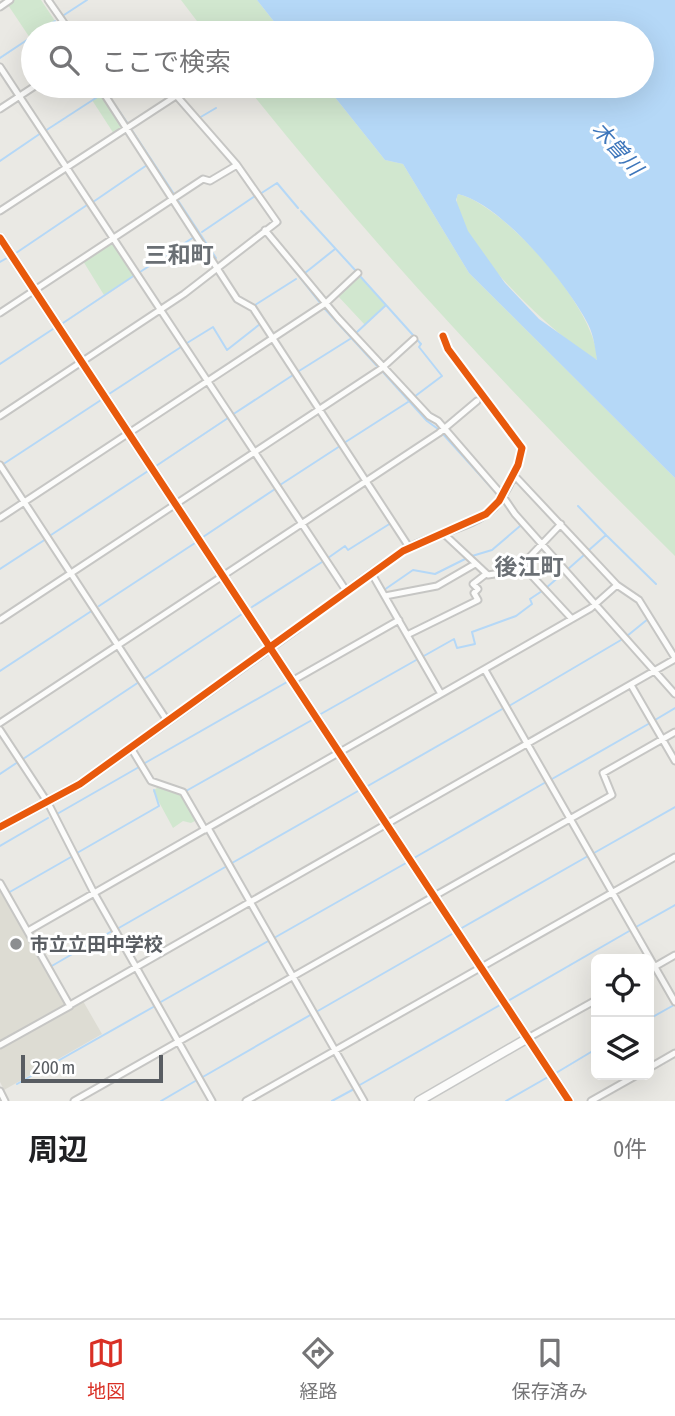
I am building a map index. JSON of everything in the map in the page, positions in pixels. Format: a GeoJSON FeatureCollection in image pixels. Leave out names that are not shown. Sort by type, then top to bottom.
{"type":"FeatureCollection","features":[{"type":"Feature","properties":{"kind":"street"},"geometry":{"type":"LineString","coordinates":[[0,7],[10,0]]}},
{"type":"Feature","properties":{"kind":"street"},"geometry":{"type":"LineString","coordinates":[[48,0],[63,21]]}},
{"type":"Feature","properties":{"kind":"street"},"geometry":{"type":"LineString","coordinates":[[0,66],[347,592]]}},
{"type":"Feature","properties":{"kind":"street"},"geometry":{"type":"LineString","coordinates":[[0,109],[19,96]]}},
{"type":"Feature","properties":{"kind":"street"},"geometry":{"type":"LineString","coordinates":[[108,98],[129,127],[237,299],[253,308],[409,547]]}},
{"type":"Feature","properties":{"kind":"street"},"geometry":{"type":"LineString","coordinates":[[0,211],[173,98]]}},
{"type":"Feature","properties":{"kind":"street"},"geometry":{"type":"LineString","coordinates":[[0,416],[160,310],[277,222],[237,165],[178,98]]}},
{"type":"Feature","properties":{"kind":"street"},"geometry":{"type":"LineString","coordinates":[[0,313],[203,179],[210,181],[237,165]]}},
{"type":"Feature","properties":{"kind":"street"},"geometry":{"type":"LineString","coordinates":[[265,230],[326,303],[502,495],[542,545],[675,694]]}},
{"type":"Feature","properties":{"kind":"street"},"geometry":{"type":"LineString","coordinates":[[0,238],[569,1101]]}},
{"type":"Feature","properties":{"kind":"street"},"geometry":{"type":"LineString","coordinates":[[0,518],[326,303],[358,273]]}},
{"type":"Feature","properties":{"kind":"street"},"geometry":{"type":"LineString","coordinates":[[0,827],[80,784],[409,547],[486,514],[502,495],[513,474],[522,453],[520,444],[448,349],[443,336]]}},
{"type":"Feature","properties":{"kind":"street"},"geometry":{"type":"LineString","coordinates":[[0,620],[384,366],[414,339]]}},
{"type":"Feature","properties":{"kind":"street"},"geometry":{"type":"LineString","coordinates":[[0,723],[443,430],[477,401]]}},
{"type":"Feature","properties":{"kind":"street"},"geometry":{"type":"LineString","coordinates":[[0,465],[73,572],[168,722]]}},
{"type":"Feature","properties":{"kind":"street"},"geometry":{"type":"LineString","coordinates":[[0,1045],[675,659],[639,600],[617,586],[513,474]]}},
{"type":"Feature","properties":{"kind":"street"},"geometry":{"type":"LineString","coordinates":[[473,584],[486,574],[514,571],[561,524]]}},
{"type":"Feature","properties":{"kind":"street"},"geometry":{"type":"LineString","coordinates":[[443,533],[486,574]]}},
{"type":"Feature","properties":{"kind":"street"},"geometry":{"type":"LineString","coordinates":[[385,596],[437,586],[475,564]]}},
{"type":"Feature","properties":{"kind":"street"},"geometry":{"type":"LineString","coordinates":[[522,565],[572,619]]}},
{"type":"Feature","properties":{"kind":"street"},"geometry":{"type":"LineString","coordinates":[[407,635],[478,600],[474,593],[478,589],[462,571]]}},
{"type":"Feature","properties":{"kind":"street"},"geometry":{"type":"LineString","coordinates":[[372,574],[441,695]]}},
{"type":"Feature","properties":{"kind":"street"},"geometry":{"type":"LineString","coordinates":[[28,931],[596,605],[617,586]]}},
{"type":"Feature","properties":{"kind":"street"},"geometry":{"type":"LineString","coordinates":[[292,681],[399,620]]}},
{"type":"Feature","properties":{"kind":"street"},"geometry":{"type":"LineString","coordinates":[[485,670],[645,954]]}},
{"type":"Feature","properties":{"kind":"street"},"geometry":{"type":"LineString","coordinates":[[631,685],[675,761]]}},
{"type":"Feature","properties":{"kind":"street"},"geometry":{"type":"LineString","coordinates":[[0,730],[48,803],[94,893],[212,1101]]}},
{"type":"Feature","properties":{"kind":"street"},"geometry":{"type":"LineString","coordinates":[[74,1101],[612,795],[603,774],[675,732]]}},
{"type":"Feature","properties":{"kind":"street"},"geometry":{"type":"LineString","coordinates":[[131,748],[156,789]]}},
{"type":"Feature","properties":{"kind":"street"},"geometry":{"type":"LineString","coordinates":[[151,781],[183,792],[251,902],[365,1101]]}},
{"type":"Feature","properties":{"kind":"street"},"geometry":{"type":"LineString","coordinates":[[246,1101],[675,857]]}},
{"type":"Feature","properties":{"kind":"street"},"geometry":{"type":"LineString","coordinates":[[0,883],[69,1005]]}},
{"type":"Feature","properties":{"kind":"street"},"geometry":{"type":"LineString","coordinates":[[654,967],[675,955]]}},
{"type":"Feature","properties":{"kind":"street"},"geometry":{"type":"LineString","coordinates":[[654,971],[675,1002]]}},
{"type":"Feature","properties":{"kind":"street"},"geometry":{"type":"LineString","coordinates":[[419,1101],[591,1003]]}},
{"type":"Feature","properties":{"kind":"street"},"geometry":{"type":"LineString","coordinates":[[654,1065],[675,1053]]}},
{"type":"Feature","properties":{"kind":"street"},"geometry":{"type":"LineString","coordinates":[[591,1101],[628,1080]]}},
{"type":"Feature","properties":{"kind":"street"},"geometry":{"type":"LineString","coordinates":[[0,1091],[5,1101]]}},
{"type":"Feature","properties":{"kind":"shaded area","name":"市立立田中学校"},"geometry":{"type":"Polygon","coordinates":[[[0,888],[68,1009],[83,1001],[102,1034],[4,1090],[0,1082],[0,888]]]}},
{"type":"Feature","properties":{"kind":"green space"},"geometry":{"type":"Polygon","coordinates":[[[14,0],[41,0],[55,21],[21,21],[21,24],[8,5],[14,0]]]}},
{"type":"Feature","properties":{"kind":"green space"},"geometry":{"type":"Polygon","coordinates":[[[181,0],[257,0],[274,21],[197,21],[181,0]]]}},
{"type":"Feature","properties":{"kind":"green space"},"geometry":{"type":"Polygon","coordinates":[[[106,98],[124,127],[114,134],[92,100],[106,98]]]}},
{"type":"Feature","properties":{"kind":"green space"},"geometry":{"type":"Polygon","coordinates":[[[256,98],[336,98],[385,160],[403,164],[469,273],[675,478],[675,556],[453,327],[256,98]]]}},
{"type":"Feature","properties":{"kind":"green space"},"geometry":{"type":"Polygon","coordinates":[[[458,194],[478,202],[500,218],[546,263],[582,315],[593,339],[597,360],[534,311],[486,260],[468,234],[458,212],[458,194]]]}},
{"type":"Feature","properties":{"kind":"green space"},"geometry":{"type":"Polygon","coordinates":[[[113,242],[135,275],[104,295],[83,261],[113,242]]]}},
{"type":"Feature","properties":{"kind":"green space"},"geometry":{"type":"Polygon","coordinates":[[[359,275],[386,305],[365,325],[337,295],[359,275]]]}},
{"type":"Feature","properties":{"kind":"green space"},"geometry":{"type":"Polygon","coordinates":[[[158,787],[182,794],[197,820],[191,823],[183,821],[173,828],[153,791],[158,787]]]}},
{"type":"Feature","properties":{"kind":"water","name":"木曽川"},"geometry":{"type":"Polygon","coordinates":[[[257,0],[675,0],[675,478],[469,273],[403,164],[385,160],[336,98],[654,98],[654,21],[274,21],[257,0]],[[458,194],[456,200],[468,231],[505,283],[539,319],[597,360],[590,328],[565,289],[532,248],[494,213],[458,194]]]}},
{"type":"Feature","properties":{"kind":"waterway"},"geometry":{"type":"LineString","coordinates":[[45,0],[59,21]]}},
{"type":"Feature","properties":{"kind":"waterway"},"geometry":{"type":"LineString","coordinates":[[64,15],[87,0]]}},
{"type":"Feature","properties":{"kind":"waterway"},"geometry":{"type":"LineString","coordinates":[[0,58],[21,44]]}},
{"type":"Feature","properties":{"kind":"waterway"},"geometry":{"type":"LineString","coordinates":[[45,131],[96,98]]}},
{"type":"Feature","properties":{"kind":"waterway"},"geometry":{"type":"LineString","coordinates":[[110,98],[128,124]]}},
{"type":"Feature","properties":{"kind":"waterway"},"geometry":{"type":"LineString","coordinates":[[199,118],[216,108]]}},
{"type":"Feature","properties":{"kind":"waterway"},"geometry":{"type":"LineString","coordinates":[[131,129],[174,194]]}},
{"type":"Feature","properties":{"kind":"waterway"},"geometry":{"type":"LineString","coordinates":[[0,161],[41,133]]}},
{"type":"Feature","properties":{"kind":"waterway"},"geometry":{"type":"LineString","coordinates":[[93,202],[147,165]]}},
{"type":"Feature","properties":{"kind":"waterway"},"geometry":{"type":"LineString","coordinates":[[260,194],[277,183],[298,208]]}},
{"type":"Feature","properties":{"kind":"waterway"},"geometry":{"type":"LineString","coordinates":[[202,232],[255,196]]}},
{"type":"Feature","properties":{"kind":"waterway"},"geometry":{"type":"LineString","coordinates":[[177,199],[216,258]]}},
{"type":"Feature","properties":{"kind":"waterway"},"geometry":{"type":"LineString","coordinates":[[16,253],[87,205]]}},
{"type":"Feature","properties":{"kind":"waterway"},"geometry":{"type":"LineString","coordinates":[[301,211],[356,271]]}},
{"type":"Feature","properties":{"kind":"waterway"},"geometry":{"type":"LineString","coordinates":[[140,272],[194,237]]}},
{"type":"Feature","properties":{"kind":"waterway"},"geometry":{"type":"LineString","coordinates":[[305,273],[335,249]]}},
{"type":"Feature","properties":{"kind":"waterway"},"geometry":{"type":"LineString","coordinates":[[284,257],[320,303]]}},
{"type":"Feature","properties":{"kind":"waterway"},"geometry":{"type":"LineString","coordinates":[[0,262],[7,258]]}},
{"type":"Feature","properties":{"kind":"waterway"},"geometry":{"type":"LineString","coordinates":[[63,323],[135,275]]}},
{"type":"Feature","properties":{"kind":"waterway"},"geometry":{"type":"LineString","coordinates":[[359,275],[421,344],[419,347],[442,376],[414,397]]}},
{"type":"Feature","properties":{"kind":"waterway"},"geometry":{"type":"LineString","coordinates":[[255,305],[296,279]]}},
{"type":"Feature","properties":{"kind":"waterway"},"geometry":{"type":"LineString","coordinates":[[356,333],[385,306]]}},
{"type":"Feature","properties":{"kind":"waterway"},"geometry":{"type":"LineString","coordinates":[[324,308],[378,367]]}},
{"type":"Feature","properties":{"kind":"waterway"},"geometry":{"type":"LineString","coordinates":[[187,343],[213,327],[227,350],[260,324]]}},
{"type":"Feature","properties":{"kind":"waterway"},"geometry":{"type":"LineString","coordinates":[[0,364],[53,329]]}},
{"type":"Feature","properties":{"kind":"waterway"},"geometry":{"type":"LineString","coordinates":[[299,371],[350,339]]}},
{"type":"Feature","properties":{"kind":"waterway"},"geometry":{"type":"LineString","coordinates":[[109,394],[181,347]]}},
{"type":"Feature","properties":{"kind":"waterway"},"geometry":{"type":"LineString","coordinates":[[382,371],[427,421],[438,429]]}},
{"type":"Feature","properties":{"kind":"waterway"},"geometry":{"type":"LineString","coordinates":[[232,415],[293,375]]}},
{"type":"Feature","properties":{"kind":"waterway"},"geometry":{"type":"LineString","coordinates":[[5,463],[101,400]]}},
{"type":"Feature","properties":{"kind":"waterway"},"geometry":{"type":"LineString","coordinates":[[344,443],[408,402]]}},
{"type":"Feature","properties":{"kind":"waterway"},"geometry":{"type":"LineString","coordinates":[[156,466],[228,418]]}},
{"type":"Feature","properties":{"kind":"waterway"},"geometry":{"type":"LineString","coordinates":[[442,433],[498,495]]}},
{"type":"Feature","properties":{"kind":"waterway"},"geometry":{"type":"LineString","coordinates":[[280,485],[340,446]]}},
{"type":"Feature","properties":{"kind":"waterway"},"geometry":{"type":"LineString","coordinates":[[51,535],[148,471]]}},
{"type":"Feature","properties":{"kind":"waterway"},"geometry":{"type":"LineString","coordinates":[[203,537],[275,489]]}},
{"type":"Feature","properties":{"kind":"waterway"},"geometry":{"type":"LineString","coordinates":[[578,506],[606,535],[589,550]]}},
{"type":"Feature","properties":{"kind":"waterway"},"geometry":{"type":"LineString","coordinates":[[328,558],[345,546],[348,550],[391,523]]}},
{"type":"Feature","properties":{"kind":"waterway"},"geometry":{"type":"LineString","coordinates":[[472,556],[492,550],[520,526]]}},
{"type":"Feature","properties":{"kind":"waterway"},"geometry":{"type":"LineString","coordinates":[[606,535],[656,584]]}},
{"type":"Feature","properties":{"kind":"waterway"},"geometry":{"type":"LineString","coordinates":[[0,569],[46,539]]}},
{"type":"Feature","properties":{"kind":"waterway"},"geometry":{"type":"LineString","coordinates":[[99,606],[195,543]]}},
{"type":"Feature","properties":{"kind":"waterway"},"geometry":{"type":"LineString","coordinates":[[567,570],[584,555]]}},
{"type":"Feature","properties":{"kind":"waterway"},"geometry":{"type":"LineString","coordinates":[[384,590],[413,570],[435,574],[467,558]]}},
{"type":"Feature","properties":{"kind":"waterway"},"geometry":{"type":"LineString","coordinates":[[252,607],[322,562]]}},
{"type":"Feature","properties":{"kind":"waterway"},"geometry":{"type":"LineString","coordinates":[[546,588],[561,575]]}},
{"type":"Feature","properties":{"kind":"waterway"},"geometry":{"type":"LineString","coordinates":[[422,657],[454,639],[457,648],[475,644],[472,632],[516,616],[532,604],[530,599],[542,591]]}},
{"type":"Feature","properties":{"kind":"waterway"},"geometry":{"type":"LineString","coordinates":[[89,597],[118,641]]}},
{"type":"Feature","properties":{"kind":"waterway"},"geometry":{"type":"LineString","coordinates":[[0,671],[93,610]]}},
{"type":"Feature","properties":{"kind":"waterway"},"geometry":{"type":"LineString","coordinates":[[121,645],[144,679],[242,614]]}},
{"type":"Feature","properties":{"kind":"waterway"},"geometry":{"type":"LineString","coordinates":[[627,636],[648,619]]}},
{"type":"Feature","properties":{"kind":"waterway"},"geometry":{"type":"LineString","coordinates":[[651,624],[658,635]]}},
{"type":"Feature","properties":{"kind":"waterway"},"geometry":{"type":"LineString","coordinates":[[509,706],[621,640]]}},
{"type":"Feature","properties":{"kind":"waterway"},"geometry":{"type":"LineString","coordinates":[[319,715],[418,659]]}},
{"type":"Feature","properties":{"kind":"waterway"},"geometry":{"type":"LineString","coordinates":[[23,759],[139,682]]}},
{"type":"Feature","properties":{"kind":"waterway"},"geometry":{"type":"LineString","coordinates":[[145,763],[287,682]]}},
{"type":"Feature","properties":{"kind":"waterway"},"geometry":{"type":"LineString","coordinates":[[366,787],[504,708]]}},
{"type":"Feature","properties":{"kind":"waterway"},"geometry":{"type":"LineString","coordinates":[[655,720],[675,708]]}},
{"type":"Feature","properties":{"kind":"waterway"},"geometry":{"type":"LineString","coordinates":[[186,791],[312,720]]}},
{"type":"Feature","properties":{"kind":"waterway"},"geometry":{"type":"LineString","coordinates":[[552,779],[650,723]]}},
{"type":"Feature","properties":{"kind":"waterway"},"geometry":{"type":"LineString","coordinates":[[0,774],[18,762]]}},
{"type":"Feature","properties":{"kind":"waterway"},"geometry":{"type":"LineString","coordinates":[[57,814],[139,767]]}},
{"type":"Feature","properties":{"kind":"waterway"},"geometry":{"type":"LineString","coordinates":[[414,858],[546,782]]}},
{"type":"Feature","properties":{"kind":"waterway"},"geometry":{"type":"LineString","coordinates":[[77,853],[159,806],[154,790]]}},
{"type":"Feature","properties":{"kind":"waterway"},"geometry":{"type":"LineString","coordinates":[[232,863],[358,791]]}},
{"type":"Feature","properties":{"kind":"waterway"},"geometry":{"type":"LineString","coordinates":[[594,853],[675,807]]}},
{"type":"Feature","properties":{"kind":"waterway"},"geometry":{"type":"LineString","coordinates":[[0,846],[48,818]]}},
{"type":"Feature","properties":{"kind":"waterway"},"geometry":{"type":"LineString","coordinates":[[460,929],[588,856]]}},
{"type":"Feature","properties":{"kind":"waterway"},"geometry":{"type":"LineString","coordinates":[[8,893],[71,857]]}},
{"type":"Feature","properties":{"kind":"waterway"},"geometry":{"type":"LineString","coordinates":[[274,938],[406,863]]}},
{"type":"Feature","properties":{"kind":"waterway"},"geometry":{"type":"LineString","coordinates":[[117,929],[227,866]]}},
{"type":"Feature","properties":{"kind":"waterway"},"geometry":{"type":"LineString","coordinates":[[636,927],[675,905]]}},
{"type":"Feature","properties":{"kind":"waterway"},"geometry":{"type":"LineString","coordinates":[[508,1001],[631,930]]}},
{"type":"Feature","properties":{"kind":"waterway"},"geometry":{"type":"LineString","coordinates":[[50,967],[112,931]]}},
{"type":"Feature","properties":{"kind":"waterway"},"geometry":{"type":"LineString","coordinates":[[316,1012],[452,934]]}},
{"type":"Feature","properties":{"kind":"waterway"},"geometry":{"type":"LineString","coordinates":[[159,1003],[270,940]]}},
{"type":"Feature","properties":{"kind":"waterway"},"geometry":{"type":"LineString","coordinates":[[358,1086],[500,1005]]}},
{"type":"Feature","properties":{"kind":"waterway"},"geometry":{"type":"LineString","coordinates":[[653,1017],[674,1005]]}},
{"type":"Feature","properties":{"kind":"waterway"},"geometry":{"type":"LineString","coordinates":[[17,1084],[155,1006]]}},
{"type":"Feature","properties":{"kind":"waterway"},"geometry":{"type":"LineString","coordinates":[[201,1078],[312,1014]]}},
{"type":"Feature","properties":{"kind":"waterway"},"geometry":{"type":"LineString","coordinates":[[556,1073],[591,1052]]}},
{"type":"Feature","properties":{"kind":"waterway"},"geometry":{"type":"LineString","coordinates":[[506,1101],[548,1077]]}},
{"type":"Feature","properties":{"kind":"waterway"},"geometry":{"type":"LineString","coordinates":[[161,1101],[197,1080]]}},
{"type":"Feature","properties":{"kind":"waterway"},"geometry":{"type":"LineString","coordinates":[[332,1101],[354,1089]]}},
{"type":"Feature","properties":{"kind":"cycle path"},"geometry":{"type":"LineString","coordinates":[[0,238],[569,1101]]}},
{"type":"Feature","properties":{"kind":"cycle path"},"geometry":{"type":"LineString","coordinates":[[0,827],[80,784],[403,551],[486,514],[499,501],[518,465],[522,448],[448,349],[443,336]]}},
{"type":"Feature","properties":{"kind":"place","name":"市立立田中学校"},"geometry":{"type":"Point","coordinates":[16,944]}},
{"type":"Feature","properties":{"kind":"district","name":"三和町"},"geometry":{"type":"Point","coordinates":[179,255]}},
{"type":"Feature","properties":{"kind":"district","name":"後江町"},"geometry":{"type":"Point","coordinates":[529,567]}}]}
